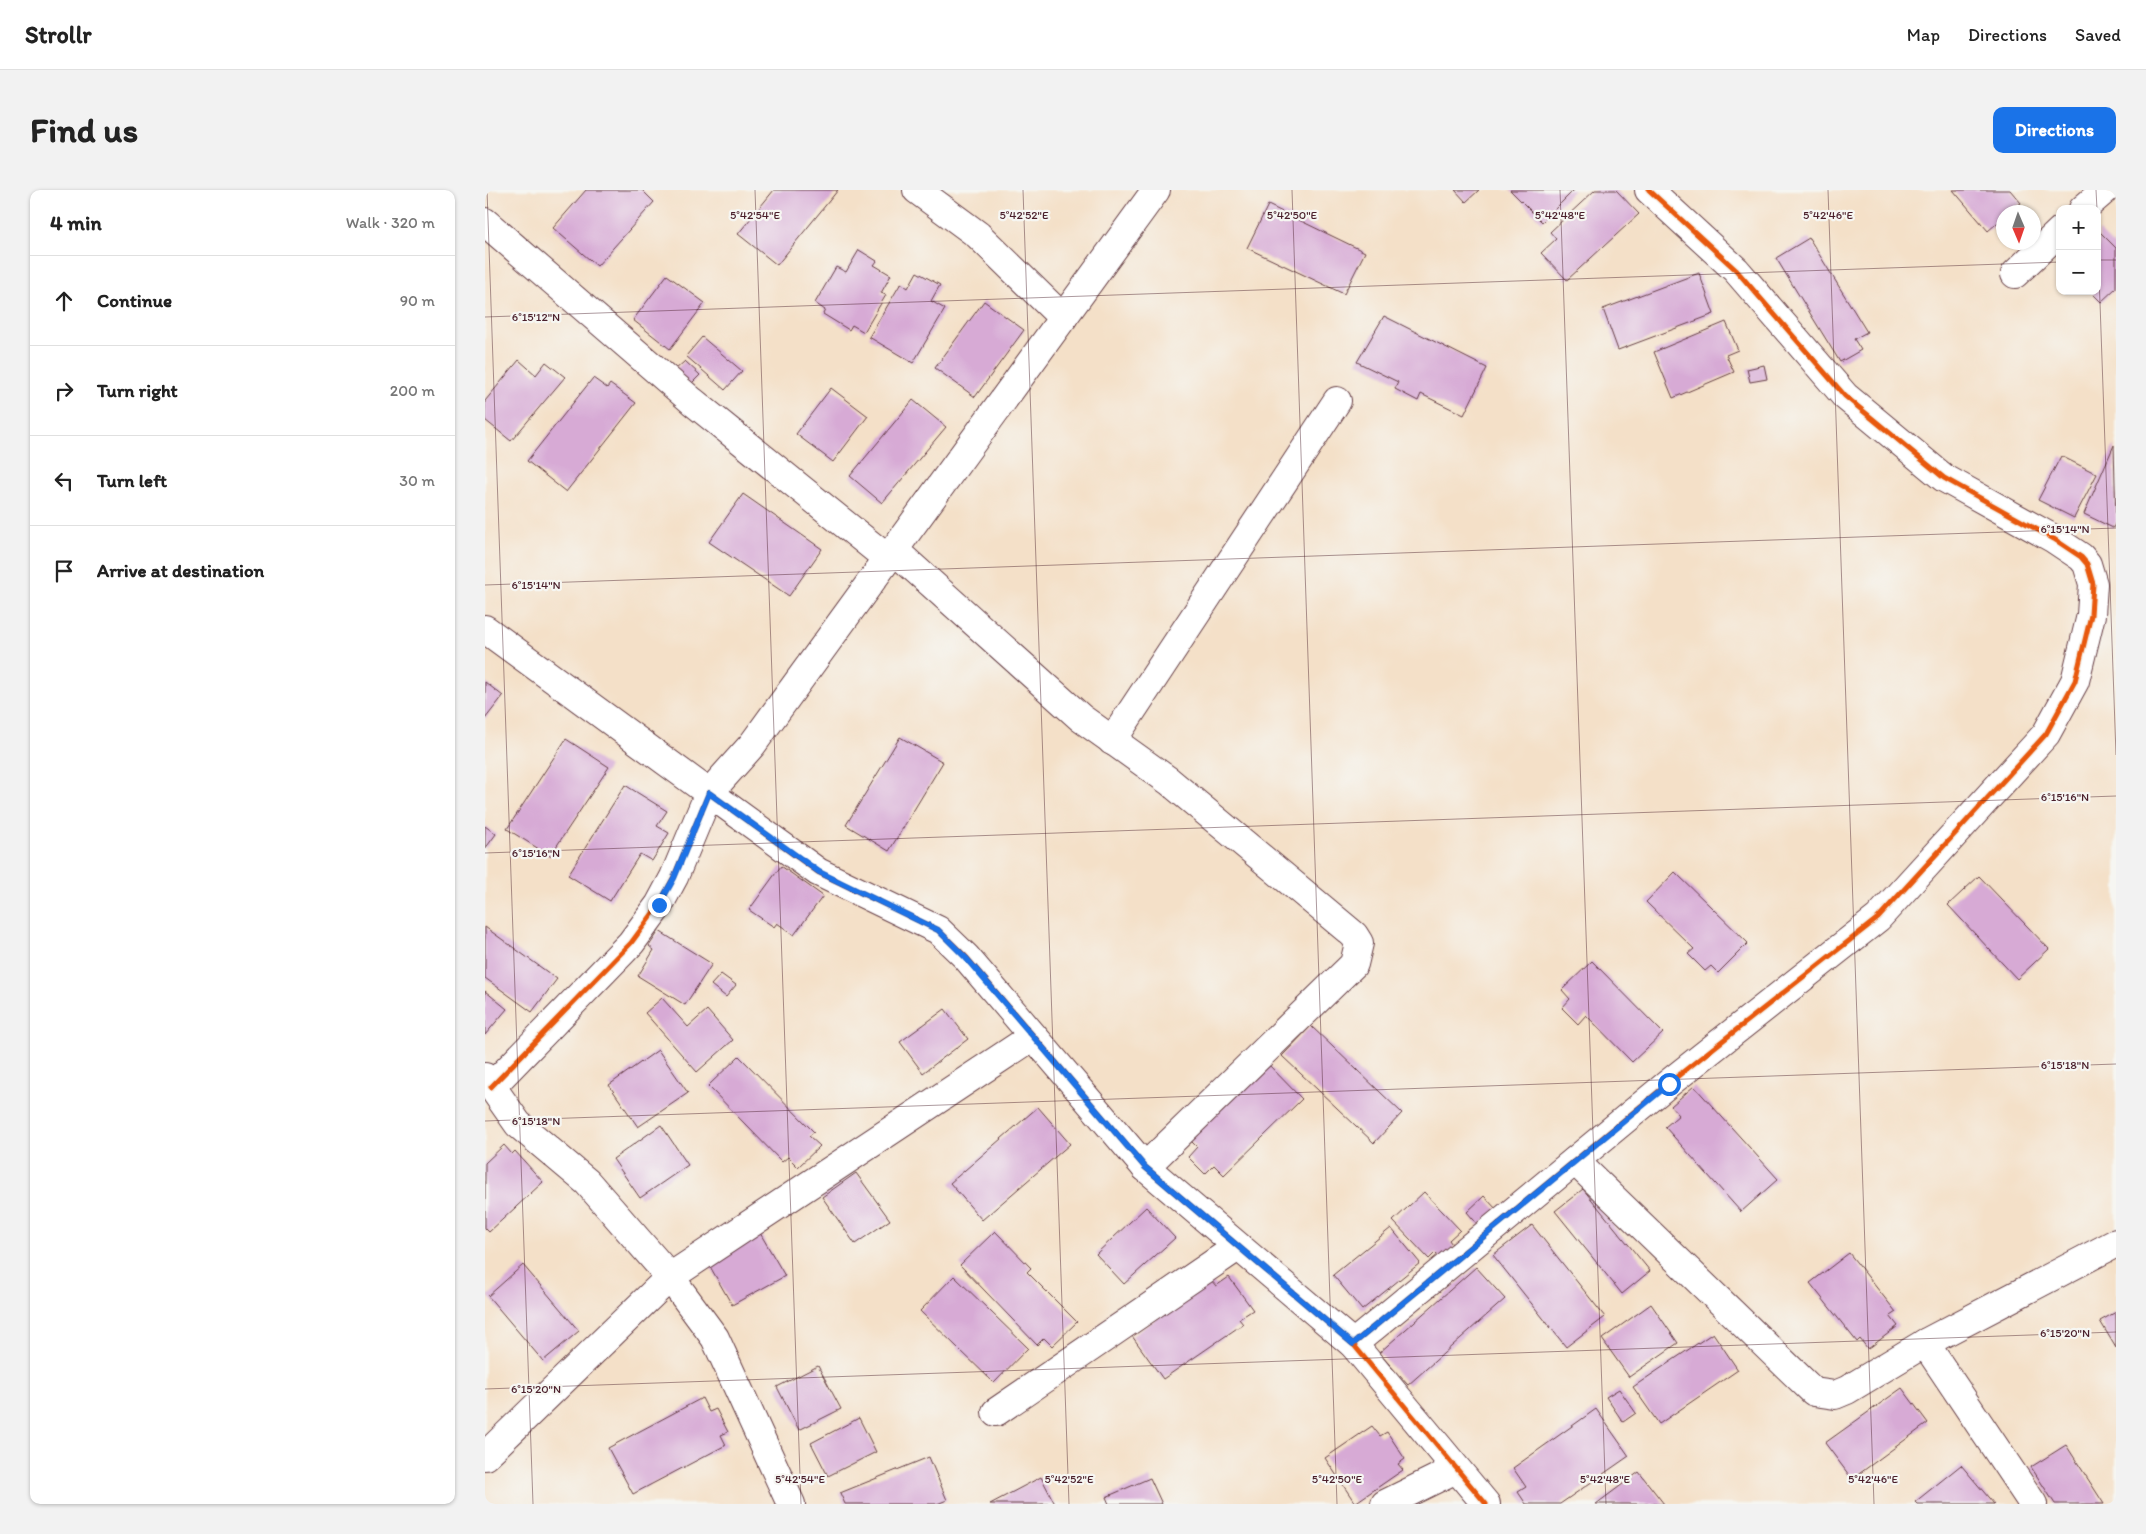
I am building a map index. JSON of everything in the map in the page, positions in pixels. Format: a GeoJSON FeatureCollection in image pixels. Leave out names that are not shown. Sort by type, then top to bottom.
{"type":"FeatureCollection","features":[{"type":"Feature","properties":{"kind":"street"},"geometry":{"type":"LineString","coordinates":[[917,190],[978,235],[1063,318]]}},
{"type":"Feature","properties":{"kind":"street"},"geometry":{"type":"LineString","coordinates":[[791,1504],[715,1338],[670,1277],[587,1182],[518,1124],[488,1082],[631,943],[659,905],[674,878],[709,793],[752,745],[1157,190]]}},
{"type":"Feature","properties":{"kind":"street"},"geometry":{"type":"LineString","coordinates":[[1353,1344],[1575,1161],[1878,918],[2046,734],[2075,681],[2091,615],[2093,584],[2087,564],[2081,557],[2054,539],[1944,478],[1845,396],[1736,270],[1649,190]]}},
{"type":"Feature","properties":{"kind":"street"},"geometry":{"type":"LineString","coordinates":[[2088,205],[2105,190]]}},
{"type":"Feature","properties":{"kind":"street"},"geometry":{"type":"LineString","coordinates":[[485,222],[692,401],[891,554],[1081,718],[1169,781],[1354,935],[1359,943],[1354,964],[1145,1167]]}},
{"type":"Feature","properties":{"kind":"street"},"geometry":{"type":"LineString","coordinates":[[2015,274],[2056,235]]}},
{"type":"Feature","properties":{"kind":"street"},"geometry":{"type":"LineString","coordinates":[[1112,741],[1337,401]]}},
{"type":"Feature","properties":{"kind":"street"},"geometry":{"type":"LineString","coordinates":[[485,629],[819,872],[938,930],[966,958],[1145,1167],[1236,1248],[1353,1344],[1486,1504]]}},
{"type":"Feature","properties":{"kind":"street"},"geometry":{"type":"LineString","coordinates":[[485,1456],[670,1277],[1032,1037]]}},
{"type":"Feature","properties":{"kind":"street"},"geometry":{"type":"LineString","coordinates":[[1575,1161],[1814,1392],[1835,1395],[1847,1390],[1925,1343],[2116,1243]]}},
{"type":"Feature","properties":{"kind":"street"},"geometry":{"type":"LineString","coordinates":[[996,1412],[1236,1248]]}},
{"type":"Feature","properties":{"kind":"street"},"geometry":{"type":"LineString","coordinates":[[1925,1343],[2033,1504]]}},
{"type":"Feature","properties":{"kind":"street"},"geometry":{"type":"LineString","coordinates":[[1385,1504],[1456,1469]]}},
{"type":"Feature","properties":{"kind":"building"},"geometry":{"type":"Polygon","coordinates":[[[586,190],[642,190],[654,202],[597,266],[553,228],[586,190]]]}},
{"type":"Feature","properties":{"kind":"building"},"geometry":{"type":"Polygon","coordinates":[[[774,190],[838,190],[777,265],[738,234],[774,190]]]}},
{"type":"Feature","properties":{"kind":"building"},"geometry":{"type":"Polygon","coordinates":[[[1455,190],[1479,190],[1466,202],[1455,190]]]}},
{"type":"Feature","properties":{"kind":"building"},"geometry":{"type":"Polygon","coordinates":[[[1510,190],[1574,190],[1542,222],[1510,190]]]}},
{"type":"Feature","properties":{"kind":"building"},"geometry":{"type":"Polygon","coordinates":[[[1595,190],[1616,190],[1639,214],[1567,280],[1541,253],[1556,239],[1550,232],[1595,190]]]}},
{"type":"Feature","properties":{"kind":"building"},"geometry":{"type":"Polygon","coordinates":[[[1953,190],[2010,190],[2021,203],[2018,205],[1996,205],[1996,224],[1988,231],[1953,190]]]}},
{"type":"Feature","properties":{"kind":"building"},"geometry":{"type":"Polygon","coordinates":[[[1268,205],[1365,252],[1344,294],[1247,248],[1268,205]]]}},
{"type":"Feature","properties":{"kind":"building"},"geometry":{"type":"Polygon","coordinates":[[[2101,233],[2116,248],[2116,288],[2101,302],[2094,295],[2101,295],[2101,233]]]}},
{"type":"Feature","properties":{"kind":"building"},"geometry":{"type":"Polygon","coordinates":[[[1809,238],[1867,332],[1854,339],[1861,350],[1840,362],[1776,258],[1809,238]]]}},
{"type":"Feature","properties":{"kind":"building"},"geometry":{"type":"Polygon","coordinates":[[[859,250],[877,261],[874,265],[891,275],[881,293],[886,295],[864,332],[852,325],[849,330],[823,314],[825,310],[815,303],[836,267],[846,272],[859,250]]]}},
{"type":"Feature","properties":{"kind":"building"},"geometry":{"type":"Polygon","coordinates":[[[917,272],[940,285],[931,301],[945,309],[913,363],[869,337],[901,283],[908,288],[917,272]]]}},
{"type":"Feature","properties":{"kind":"building"},"geometry":{"type":"Polygon","coordinates":[[[1699,273],[1714,314],[1618,350],[1603,309],[1699,273]]]}},
{"type":"Feature","properties":{"kind":"building"},"geometry":{"type":"Polygon","coordinates":[[[667,275],[705,303],[670,349],[633,320],[667,275]]]}},
{"type":"Feature","properties":{"kind":"building"},"geometry":{"type":"Polygon","coordinates":[[[984,301],[1024,330],[975,397],[935,368],[984,301]]]}},
{"type":"Feature","properties":{"kind":"building"},"geometry":{"type":"Polygon","coordinates":[[[1384,316],[1487,368],[1464,415],[1421,394],[1418,401],[1395,389],[1398,382],[1357,362],[1384,316]]]}},
{"type":"Feature","properties":{"kind":"building"},"geometry":{"type":"Polygon","coordinates":[[[1726,322],[1738,350],[1726,355],[1734,372],[1673,398],[1654,352],[1726,322]]]}},
{"type":"Feature","properties":{"kind":"building"},"geometry":{"type":"Polygon","coordinates":[[[702,337],[742,371],[725,390],[686,356],[702,337]]]}},
{"type":"Feature","properties":{"kind":"building"},"geometry":{"type":"Polygon","coordinates":[[[519,360],[536,375],[546,362],[565,377],[511,441],[485,420],[485,401],[519,360]]]}},
{"type":"Feature","properties":{"kind":"building"},"geometry":{"type":"Polygon","coordinates":[[[685,361],[700,375],[690,385],[675,370],[685,361]]]}},
{"type":"Feature","properties":{"kind":"building"},"geometry":{"type":"Polygon","coordinates":[[[1764,365],[1767,379],[1750,382],[1747,369],[1764,365]]]}},
{"type":"Feature","properties":{"kind":"building"},"geometry":{"type":"Polygon","coordinates":[[[593,378],[607,388],[610,384],[636,403],[566,492],[527,461],[593,378]]]}},
{"type":"Feature","properties":{"kind":"building"},"geometry":{"type":"Polygon","coordinates":[[[831,388],[868,416],[833,462],[796,434],[831,388]]]}},
{"type":"Feature","properties":{"kind":"building"},"geometry":{"type":"Polygon","coordinates":[[[913,400],[946,427],[882,503],[850,476],[913,400]]]}},
{"type":"Feature","properties":{"kind":"building"},"geometry":{"type":"Polygon","coordinates":[[[2114,445],[2116,522],[2113,528],[2084,514],[2114,445]]]}},
{"type":"Feature","properties":{"kind":"building"},"geometry":{"type":"Polygon","coordinates":[[[2061,456],[2097,474],[2074,518],[2038,500],[2061,456]]]}},
{"type":"Feature","properties":{"kind":"building"},"geometry":{"type":"Polygon","coordinates":[[[743,494],[822,549],[789,596],[709,542],[743,494]]]}},
{"type":"Feature","properties":{"kind":"building"},"geometry":{"type":"Polygon","coordinates":[[[485,682],[503,696],[485,719],[485,682]]]}},
{"type":"Feature","properties":{"kind":"building"},"geometry":{"type":"Polygon","coordinates":[[[900,737],[943,762],[889,851],[846,825],[900,737]]]}},
{"type":"Feature","properties":{"kind":"building"},"geometry":{"type":"Polygon","coordinates":[[[566,739],[609,767],[550,856],[507,829],[566,739]]]}},
{"type":"Feature","properties":{"kind":"building"},"geometry":{"type":"Polygon","coordinates":[[[625,785],[667,811],[657,826],[669,833],[652,861],[640,854],[610,901],[568,875],[625,785]]]}},
{"type":"Feature","properties":{"kind":"building"},"geometry":{"type":"Polygon","coordinates":[[[485,826],[496,834],[485,849],[485,826]]]}},
{"type":"Feature","properties":{"kind":"building"},"geometry":{"type":"Polygon","coordinates":[[[781,866],[823,896],[794,935],[777,923],[774,927],[749,910],[781,866]]]}},
{"type":"Feature","properties":{"kind":"building"},"geometry":{"type":"Polygon","coordinates":[[[1675,872],[1748,943],[1718,973],[1711,966],[1705,971],[1688,954],[1694,949],[1646,902],[1675,872]]]}},
{"type":"Feature","properties":{"kind":"building"},"geometry":{"type":"Polygon","coordinates":[[[1979,876],[2049,949],[2017,979],[1948,905],[1979,876]]]}},
{"type":"Feature","properties":{"kind":"building"},"geometry":{"type":"Polygon","coordinates":[[[485,927],[557,979],[532,1012],[485,978],[485,927]]]}},
{"type":"Feature","properties":{"kind":"building"},"geometry":{"type":"Polygon","coordinates":[[[659,931],[712,964],[685,1005],[638,976],[654,950],[649,946],[659,931]]]}},
{"type":"Feature","properties":{"kind":"building"},"geometry":{"type":"Polygon","coordinates":[[[1592,961],[1663,1033],[1632,1062],[1586,1015],[1578,1024],[1562,1008],[1570,999],[1562,990],[1592,961]]]}},
{"type":"Feature","properties":{"kind":"building"},"geometry":{"type":"Polygon","coordinates":[[[721,974],[736,985],[726,997],[711,985],[721,974]]]}},
{"type":"Feature","properties":{"kind":"building"},"geometry":{"type":"Polygon","coordinates":[[[485,991],[507,1009],[485,1035],[485,991]]]}},
{"type":"Feature","properties":{"kind":"building"},"geometry":{"type":"Polygon","coordinates":[[[662,998],[688,1027],[707,1010],[733,1040],[697,1072],[645,1013],[662,998]]]}},
{"type":"Feature","properties":{"kind":"building"},"geometry":{"type":"Polygon","coordinates":[[[945,1009],[968,1039],[923,1073],[900,1042],[945,1009]]]}},
{"type":"Feature","properties":{"kind":"building"},"geometry":{"type":"Polygon","coordinates":[[[1311,1026],[1402,1113],[1374,1143],[1282,1056],[1311,1026]]]}},
{"type":"Feature","properties":{"kind":"building"},"geometry":{"type":"Polygon","coordinates":[[[658,1050],[688,1093],[638,1127],[609,1085],[658,1050]]]}},
{"type":"Feature","properties":{"kind":"building"},"geometry":{"type":"Polygon","coordinates":[[[739,1056],[814,1132],[809,1136],[820,1146],[798,1167],[788,1157],[782,1162],[708,1086],[739,1056]]]}},
{"type":"Feature","properties":{"kind":"building"},"geometry":{"type":"Polygon","coordinates":[[[1267,1063],[1302,1099],[1224,1175],[1214,1165],[1205,1174],[1188,1157],[1197,1147],[1189,1139],[1267,1063]]]}},
{"type":"Feature","properties":{"kind":"building"},"geometry":{"type":"Polygon","coordinates":[[[1694,1086],[1778,1179],[1741,1212],[1665,1127],[1679,1115],[1671,1106],[1694,1086]]]}},
{"type":"Feature","properties":{"kind":"building"},"geometry":{"type":"Polygon","coordinates":[[[1038,1107],[1070,1144],[982,1220],[950,1183],[1038,1107]]]}},
{"type":"Feature","properties":{"kind":"building"},"geometry":{"type":"Polygon","coordinates":[[[661,1125],[688,1165],[640,1198],[613,1159],[661,1125]]]}},
{"type":"Feature","properties":{"kind":"building"},"geometry":{"type":"Polygon","coordinates":[[[504,1145],[512,1154],[515,1151],[543,1182],[489,1232],[485,1228],[485,1163],[504,1145]]]}},
{"type":"Feature","properties":{"kind":"building"},"geometry":{"type":"Polygon","coordinates":[[[856,1173],[890,1220],[855,1244],[822,1197],[856,1173]]]}},
{"type":"Feature","properties":{"kind":"building"},"geometry":{"type":"Polygon","coordinates":[[[1583,1189],[1650,1271],[1622,1294],[1555,1211],[1583,1189]]]}},
{"type":"Feature","properties":{"kind":"building"},"geometry":{"type":"Polygon","coordinates":[[[1424,1192],[1460,1230],[1449,1240],[1454,1247],[1441,1259],[1435,1253],[1429,1259],[1393,1221],[1424,1192]]]}},
{"type":"Feature","properties":{"kind":"building"},"geometry":{"type":"Polygon","coordinates":[[[1484,1196],[1497,1210],[1479,1226],[1467,1212],[1484,1196]]]}},
{"type":"Feature","properties":{"kind":"building"},"geometry":{"type":"Polygon","coordinates":[[[1146,1207],[1175,1238],[1124,1284],[1096,1254],[1146,1207]]]}},
{"type":"Feature","properties":{"kind":"building"},"geometry":{"type":"Polygon","coordinates":[[[1532,1225],[1605,1317],[1566,1347],[1493,1255],[1532,1225]]]}},
{"type":"Feature","properties":{"kind":"building"},"geometry":{"type":"Polygon","coordinates":[[[1391,1228],[1420,1263],[1362,1310],[1333,1275],[1391,1228]]]}},
{"type":"Feature","properties":{"kind":"building"},"geometry":{"type":"Polygon","coordinates":[[[995,1231],[1031,1268],[1027,1272],[1077,1322],[1052,1346],[1044,1338],[1037,1345],[960,1265],[995,1231]]]}},
{"type":"Feature","properties":{"kind":"building"},"geometry":{"type":"Polygon","coordinates":[[[760,1233],[785,1276],[732,1305],[708,1263],[760,1233]]]}},
{"type":"Feature","properties":{"kind":"building"},"geometry":{"type":"Polygon","coordinates":[[[1849,1253],[1896,1312],[1890,1316],[1898,1326],[1868,1349],[1860,1339],[1857,1342],[1810,1283],[1849,1253]]]}},
{"type":"Feature","properties":{"kind":"building"},"geometry":{"type":"Polygon","coordinates":[[[523,1265],[579,1331],[543,1361],[488,1296],[523,1265]]]}},
{"type":"Feature","properties":{"kind":"building"},"geometry":{"type":"Polygon","coordinates":[[[1476,1267],[1505,1299],[1408,1385],[1379,1353],[1476,1267]]]}},
{"type":"Feature","properties":{"kind":"building"},"geometry":{"type":"Polygon","coordinates":[[[954,1276],[1028,1348],[994,1383],[920,1311],[954,1276]]]}},
{"type":"Feature","properties":{"kind":"building"},"geometry":{"type":"Polygon","coordinates":[[[1229,1277],[1253,1310],[1239,1319],[1243,1324],[1163,1379],[1132,1336],[1211,1280],[1216,1286],[1229,1277]]]}},
{"type":"Feature","properties":{"kind":"building"},"geometry":{"type":"Polygon","coordinates":[[[1651,1304],[1678,1343],[1629,1377],[1602,1339],[1651,1304]]]}},
{"type":"Feature","properties":{"kind":"building"},"geometry":{"type":"Polygon","coordinates":[[[2116,1312],[2116,1348],[2100,1321],[2116,1312]]]}},
{"type":"Feature","properties":{"kind":"building"},"geometry":{"type":"Polygon","coordinates":[[[1713,1333],[1738,1370],[1659,1424],[1633,1387],[1713,1333]]]}},
{"type":"Feature","properties":{"kind":"building"},"geometry":{"type":"Polygon","coordinates":[[[818,1366],[841,1409],[799,1430],[777,1387],[818,1366]]]}},
{"type":"Feature","properties":{"kind":"building"},"geometry":{"type":"Polygon","coordinates":[[[1902,1388],[1928,1423],[1852,1479],[1825,1443],[1902,1388]]]}},
{"type":"Feature","properties":{"kind":"building"},"geometry":{"type":"Polygon","coordinates":[[[1619,1389],[1636,1413],[1623,1422],[1606,1397],[1619,1389]]]}},
{"type":"Feature","properties":{"kind":"building"},"geometry":{"type":"Polygon","coordinates":[[[702,1398],[709,1412],[716,1409],[728,1432],[721,1435],[726,1445],[633,1494],[608,1448],[702,1398]]]}},
{"type":"Feature","properties":{"kind":"building"},"geometry":{"type":"Polygon","coordinates":[[[1596,1409],[1629,1456],[1560,1504],[1526,1504],[1518,1492],[1526,1487],[1513,1468],[1596,1409]]]}},
{"type":"Feature","properties":{"kind":"building"},"geometry":{"type":"Polygon","coordinates":[[[859,1418],[876,1452],[828,1476],[811,1443],[859,1418]]]}},
{"type":"Feature","properties":{"kind":"building"},"geometry":{"type":"Polygon","coordinates":[[[1372,1426],[1380,1436],[1387,1432],[1405,1459],[1398,1464],[1403,1470],[1355,1503],[1325,1458],[1372,1426]]]}},
{"type":"Feature","properties":{"kind":"building"},"geometry":{"type":"Polygon","coordinates":[[[2066,1445],[2104,1504],[2055,1504],[2031,1467],[2066,1445]]]}},
{"type":"Feature","properties":{"kind":"building"},"geometry":{"type":"Polygon","coordinates":[[[929,1457],[947,1500],[937,1504],[845,1504],[840,1493],[929,1457]]]}},
{"type":"Feature","properties":{"kind":"building"},"geometry":{"type":"Polygon","coordinates":[[[1961,1465],[1994,1504],[1917,1504],[1915,1502],[1961,1465]]]}},
{"type":"Feature","properties":{"kind":"building"},"geometry":{"type":"Polygon","coordinates":[[[1639,1472],[1664,1504],[1596,1504],[1639,1472]]]}},
{"type":"Feature","properties":{"kind":"building"},"geometry":{"type":"Polygon","coordinates":[[[1041,1477],[1055,1504],[990,1504],[1041,1477]]]}},
{"type":"Feature","properties":{"kind":"building"},"geometry":{"type":"Polygon","coordinates":[[[1150,1478],[1162,1504],[1109,1504],[1106,1497],[1150,1478]]]}},
{"type":"Feature","properties":{"kind":"cycle path"},"geometry":{"type":"LineString","coordinates":[[1353,1344],[1669,1083],[1878,918],[2046,734],[2075,681],[2091,615],[2093,584],[2087,564],[2081,557],[2054,539],[1944,478],[1845,396],[1736,270],[1649,190]]}},
{"type":"Feature","properties":{"kind":"cycle path"},"geometry":{"type":"LineString","coordinates":[[491,1087],[631,943],[659,905],[674,877],[709,793],[818,872],[938,930],[966,957],[1145,1167],[1353,1344],[1486,1504]]}},
{"type":"Feature","properties":{"kind":"route"},"geometry":{"type":"LineString","coordinates":[[659,905],[674,878],[709,793],[819,872],[938,930],[966,958],[1145,1167],[1236,1248],[1353,1344],[1669,1084]]}}]}
